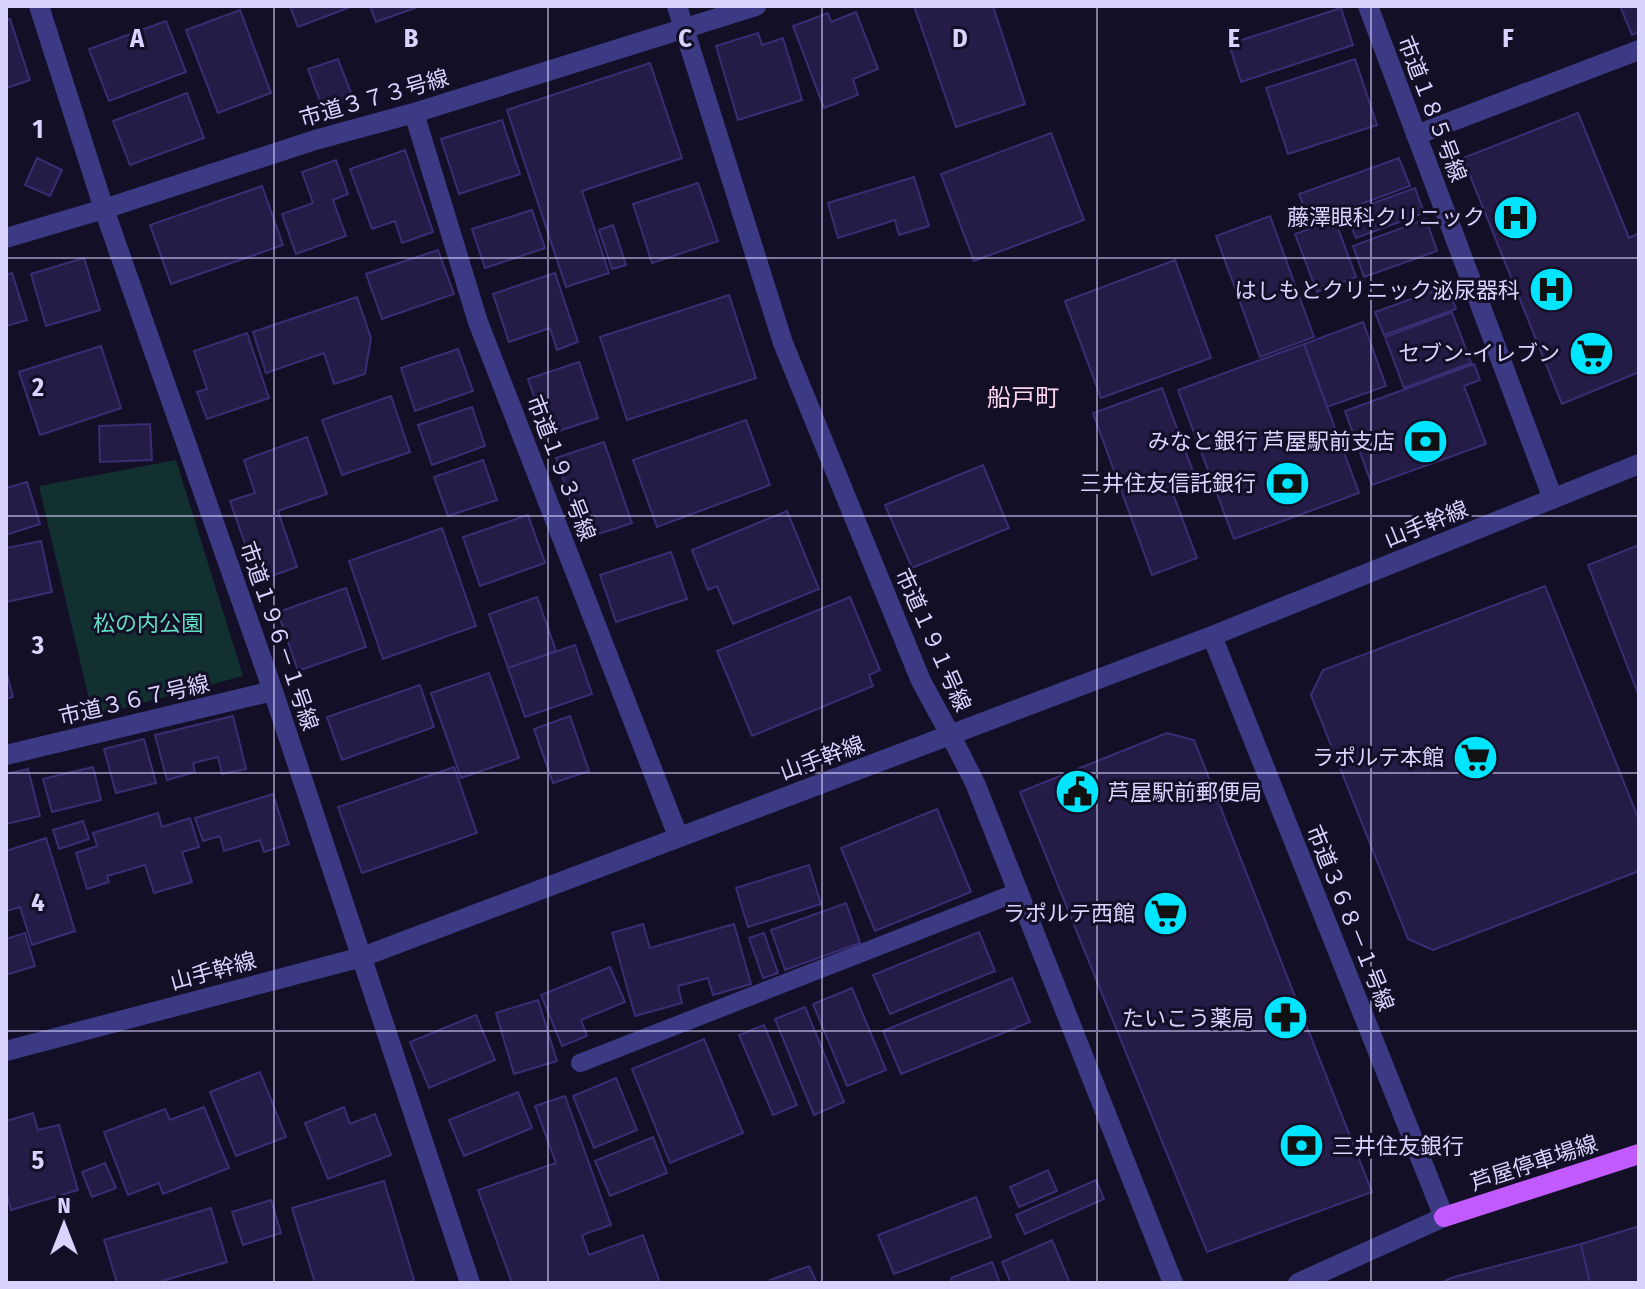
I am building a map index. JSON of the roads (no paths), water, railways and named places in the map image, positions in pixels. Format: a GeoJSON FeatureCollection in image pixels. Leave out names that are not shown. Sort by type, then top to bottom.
{"type":"FeatureCollection","features":[{"type":"Feature","properties":{"kind":"main road","name":"芦屋停車場線"},"geometry":{"type":"LineString","coordinates":[[1444,1217],[1639,1154]]}},
{"type":"Feature","properties":{"kind":"street","name":"市道１９６－１号線"},"geometry":{"type":"LineString","coordinates":[[39,6],[104,209],[273,691],[470,1283]]}},
{"type":"Feature","properties":{"kind":"street","name":"市道１９１号線"},"geometry":{"type":"LineString","coordinates":[[677,6],[783,343],[921,681],[975,783],[1173,1283]]}},
{"type":"Feature","properties":{"kind":"street","name":"市道３７３号線"},"geometry":{"type":"LineString","coordinates":[[6,238],[756,6]]}},
{"type":"Feature","properties":{"kind":"street","name":"市道１８５号線"},"geometry":{"type":"LineString","coordinates":[[1368,6],[1553,499]]}},
{"type":"Feature","properties":{"kind":"street"},"geometry":{"type":"LineString","coordinates":[[1416,135],[1639,50]]}},
{"type":"Feature","properties":{"kind":"street","name":"市道１９３号線"},"geometry":{"type":"LineString","coordinates":[[414,113],[478,322],[678,836]]}},
{"type":"Feature","properties":{"kind":"street","name":"山手幹線"},"geometry":{"type":"LineString","coordinates":[[6,1051],[362,957],[1212,636],[1639,464]]}},
{"type":"Feature","properties":{"kind":"street","name":"市道３６８－１号線"},"geometry":{"type":"LineString","coordinates":[[1212,636],[1444,1217]]}},
{"type":"Feature","properties":{"kind":"street","name":"市道３６７号線"},"geometry":{"type":"LineString","coordinates":[[6,755],[273,691]]}},
{"type":"Feature","properties":{"kind":"street"},"geometry":{"type":"LineString","coordinates":[[1298,1283],[1444,1217]]}},
{"type":"Feature","properties":{"kind":"lane"},"geometry":{"type":"LineString","coordinates":[[580,1063],[1018,892]]}},
{"type":"Feature","properties":{"kind":"place","name":"藤澤眼科クリニック"},"geometry":{"type":"Point","coordinates":[1516,217]}},
{"type":"Feature","properties":{"kind":"place","name":"はしもとクリニック泌尿器科"},"geometry":{"type":"Point","coordinates":[1551,290]}},
{"type":"Feature","properties":{"kind":"place","name":"セブン-イレブン"},"geometry":{"type":"Point","coordinates":[1591,353]}},
{"type":"Feature","properties":{"kind":"place","name":"みなと銀行 芦屋駅前支店"},"geometry":{"type":"Point","coordinates":[1426,441]}},
{"type":"Feature","properties":{"kind":"place","name":"三井住友信託銀行"},"geometry":{"type":"Point","coordinates":[1287,483]}},
{"type":"Feature","properties":{"kind":"place","name":"ラポルテ本館"},"geometry":{"type":"Point","coordinates":[1475,757]}},
{"type":"Feature","properties":{"kind":"place","name":"芦屋駅前郵便局"},"geometry":{"type":"Point","coordinates":[1077,792]}},
{"type":"Feature","properties":{"kind":"place","name":"ラポルテ西館"},"geometry":{"type":"Point","coordinates":[1166,913]}},
{"type":"Feature","properties":{"kind":"place","name":"たいこう薬局"},"geometry":{"type":"Point","coordinates":[1285,1018]}},
{"type":"Feature","properties":{"kind":"place","name":"三井住友銀行"},"geometry":{"type":"Point","coordinates":[1301,1146]}},
{"type":"Feature","properties":{"kind":"district","name":"船戸町"},"geometry":{"type":"Point","coordinates":[1023,398]}},
{"type":"Feature","properties":{"kind":"park label","name":"松の内公園"},"geometry":{"type":"Point","coordinates":[148,623]}}]}
